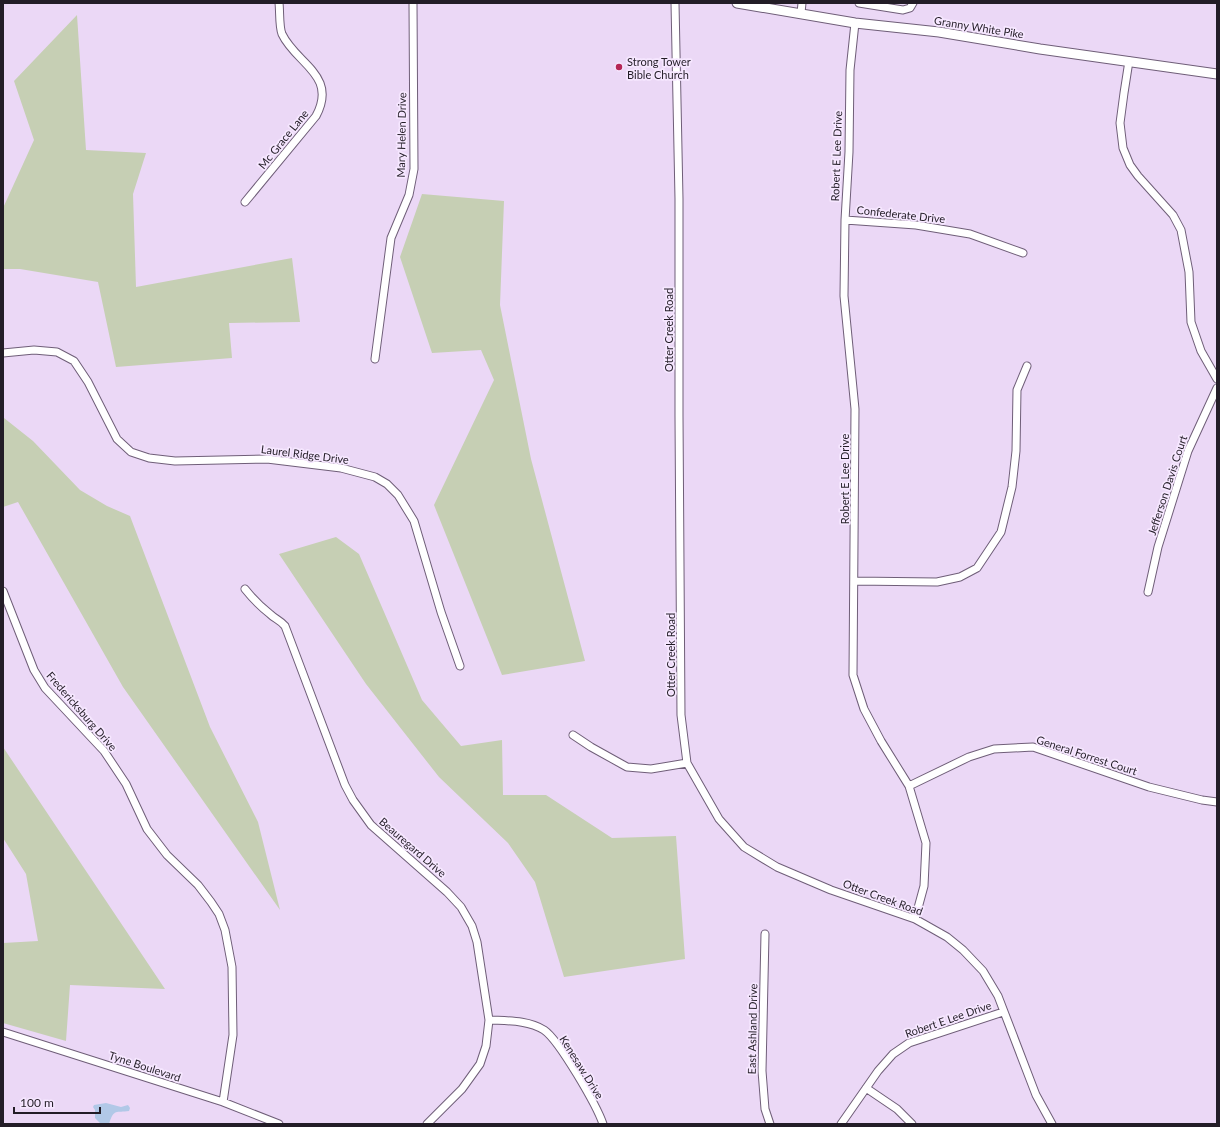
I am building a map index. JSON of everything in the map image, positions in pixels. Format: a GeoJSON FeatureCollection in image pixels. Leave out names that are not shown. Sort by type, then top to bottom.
{"type":"FeatureCollection","features":[{"type":"Feature","properties":{"kind":"main road","name":"Granny White Pike"},"geometry":{"type":"LineString","coordinates":[[737,3],[855,23],[939,32],[1040,49],[1217,74]]}},
{"type":"Feature","properties":{"kind":"street","name":"Mc Grace Lane"},"geometry":{"type":"LineString","coordinates":[[245,202],[316,116],[321,107],[323,97],[322,87],[313,72],[292,49],[281,33],[279,3]]}},
{"type":"Feature","properties":{"kind":"street","name":"Mary Helen Drive"},"geometry":{"type":"LineString","coordinates":[[375,359],[391,238],[409,195],[414,169],[413,3]]}},
{"type":"Feature","properties":{"kind":"street","name":"Otter Creek Road"},"geometry":{"type":"LineString","coordinates":[[675,3],[680,199],[679,417],[681,709],[687,763],[719,819],[744,847],[774,866],[831,890],[915,919],[947,937],[963,950],[983,971],[998,996],[1036,1095],[1052,1124]]}},
{"type":"Feature","properties":{"kind":"street"},"geometry":{"type":"LineString","coordinates":[[801,13],[802,3]]}},
{"type":"Feature","properties":{"kind":"street"},"geometry":{"type":"LineString","coordinates":[[859,3],[903,10],[910,8],[913,3]]}},
{"type":"Feature","properties":{"kind":"street","name":"Robert E Lee Drive"},"geometry":{"type":"LineString","coordinates":[[855,23],[851,66],[845,220],[844,296],[855,410],[854,581],[852,602],[853,675],[864,709],[908,786],[926,843],[924,886],[915,919]]}},
{"type":"Feature","properties":{"kind":"street"},"geometry":{"type":"LineString","coordinates":[[1130,61],[1120,123],[1123,148],[1130,165],[1173,215],[1180,230],[1189,272],[1191,322],[1201,350],[1217,379]]}},
{"type":"Feature","properties":{"kind":"street","name":"Confederate Drive"},"geometry":{"type":"LineString","coordinates":[[845,220],[916,225],[970,234],[1023,253]]}},
{"type":"Feature","properties":{"kind":"street","name":"Laurel Ridge Drive"},"geometry":{"type":"LineString","coordinates":[[3,353],[34,350],[57,352],[74,362],[88,382],[117,439],[131,452],[149,458],[175,461],[267,459],[341,468],[375,477],[387,484],[398,495],[414,521],[440,612],[460,666]]}},
{"type":"Feature","properties":{"kind":"street"},"geometry":{"type":"LineString","coordinates":[[854,581],[937,582],[960,577],[977,568],[1001,532],[1014,472],[1016,451],[1017,390],[1027,366]]}},
{"type":"Feature","properties":{"kind":"street","name":"Jefferson Davis Court"},"geometry":{"type":"LineString","coordinates":[[1148,592],[1158,547],[1188,451],[1217,388]]}},
{"type":"Feature","properties":{"kind":"street","name":"Beauregard Drive"},"geometry":{"type":"LineString","coordinates":[[245,589],[257,604],[274,618],[280,620],[285,626],[345,785],[353,800],[371,825],[461,906],[472,926],[478,942],[489,1020],[486,1046],[480,1064],[462,1089],[427,1124]]}},
{"type":"Feature","properties":{"kind":"street","name":"Fredericksburg Drive"},"geometry":{"type":"LineString","coordinates":[[3,591],[34,670],[45,688],[104,751],[126,784],[147,829],[167,855],[198,885],[219,914],[225,930],[232,967],[233,1035],[223,1102]]}},
{"type":"Feature","properties":{"kind":"street"},"geometry":{"type":"LineString","coordinates":[[573,735],[627,767],[651,769],[687,763]]}},
{"type":"Feature","properties":{"kind":"street","name":"General Forrest Court"},"geometry":{"type":"LineString","coordinates":[[908,786],[969,757],[994,750],[1033,747],[1149,787],[1202,800],[1217,802]]}},
{"type":"Feature","properties":{"kind":"street","name":"East Ashland Drive"},"geometry":{"type":"LineString","coordinates":[[765,934],[762,1071],[765,1108],[770,1124]]}},
{"type":"Feature","properties":{"kind":"street","name":"Robert E Lee Drive"},"geometry":{"type":"LineString","coordinates":[[841,1124],[878,1071],[893,1054],[909,1043],[1003,1012]]}},
{"type":"Feature","properties":{"kind":"street","name":"Kenesaw Drive"},"geometry":{"type":"LineString","coordinates":[[489,1020],[529,1024],[544,1031],[558,1045],[592,1101],[603,1124]]}},
{"type":"Feature","properties":{"kind":"street","name":"Tyne Boulevard"},"geometry":{"type":"LineString","coordinates":[[3,1032],[223,1102],[279,1124]]}},
{"type":"Feature","properties":{"kind":"street"},"geometry":{"type":"LineString","coordinates":[[866,1088],[897,1109],[912,1124]]}},
{"type":"Feature","properties":{"kind":"green space"},"geometry":{"type":"Polygon","coordinates":[[[77,15],[86,150],[146,153],[133,194],[136,287],[292,258],[300,322],[229,323],[232,358],[116,367],[98,282],[20,269],[3,269],[3,208],[34,140],[14,81],[77,15]]]}},
{"type":"Feature","properties":{"kind":"green space"},"geometry":{"type":"Polygon","coordinates":[[[422,194],[504,201],[500,305],[531,459],[585,661],[502,675],[434,505],[494,380],[481,350],[432,353],[400,257],[422,194]]]}},
{"type":"Feature","properties":{"kind":"green space"},"geometry":{"type":"Polygon","coordinates":[[[4,418],[33,441],[80,490],[107,506],[130,516],[210,727],[258,822],[280,910],[123,687],[18,502],[3,507],[4,418]]]}},
{"type":"Feature","properties":{"kind":"green space"},"geometry":{"type":"Polygon","coordinates":[[[336,537],[359,554],[422,700],[461,746],[502,740],[503,795],[546,795],[612,838],[676,836],[685,959],[564,977],[535,882],[508,843],[439,777],[366,684],[279,554],[336,537]]]}},
{"type":"Feature","properties":{"kind":"green space"},"geometry":{"type":"Polygon","coordinates":[[[3,747],[165,989],[70,985],[66,1041],[3,1023],[3,943],[38,941],[26,874],[3,838],[3,747]]]}},
{"type":"Feature","properties":{"kind":"water"},"geometry":{"type":"Polygon","coordinates":[[[106,1103],[121,1107],[128,1105],[130,1108],[129,1111],[114,1113],[109,1124],[101,1124],[95,1118],[95,1110],[93,1107],[94,1105],[106,1103]]]}},
{"type":"Feature","properties":{"kind":"place","name":"Strong Tower Bible Church"},"geometry":{"type":"Point","coordinates":[619,67]}}]}
